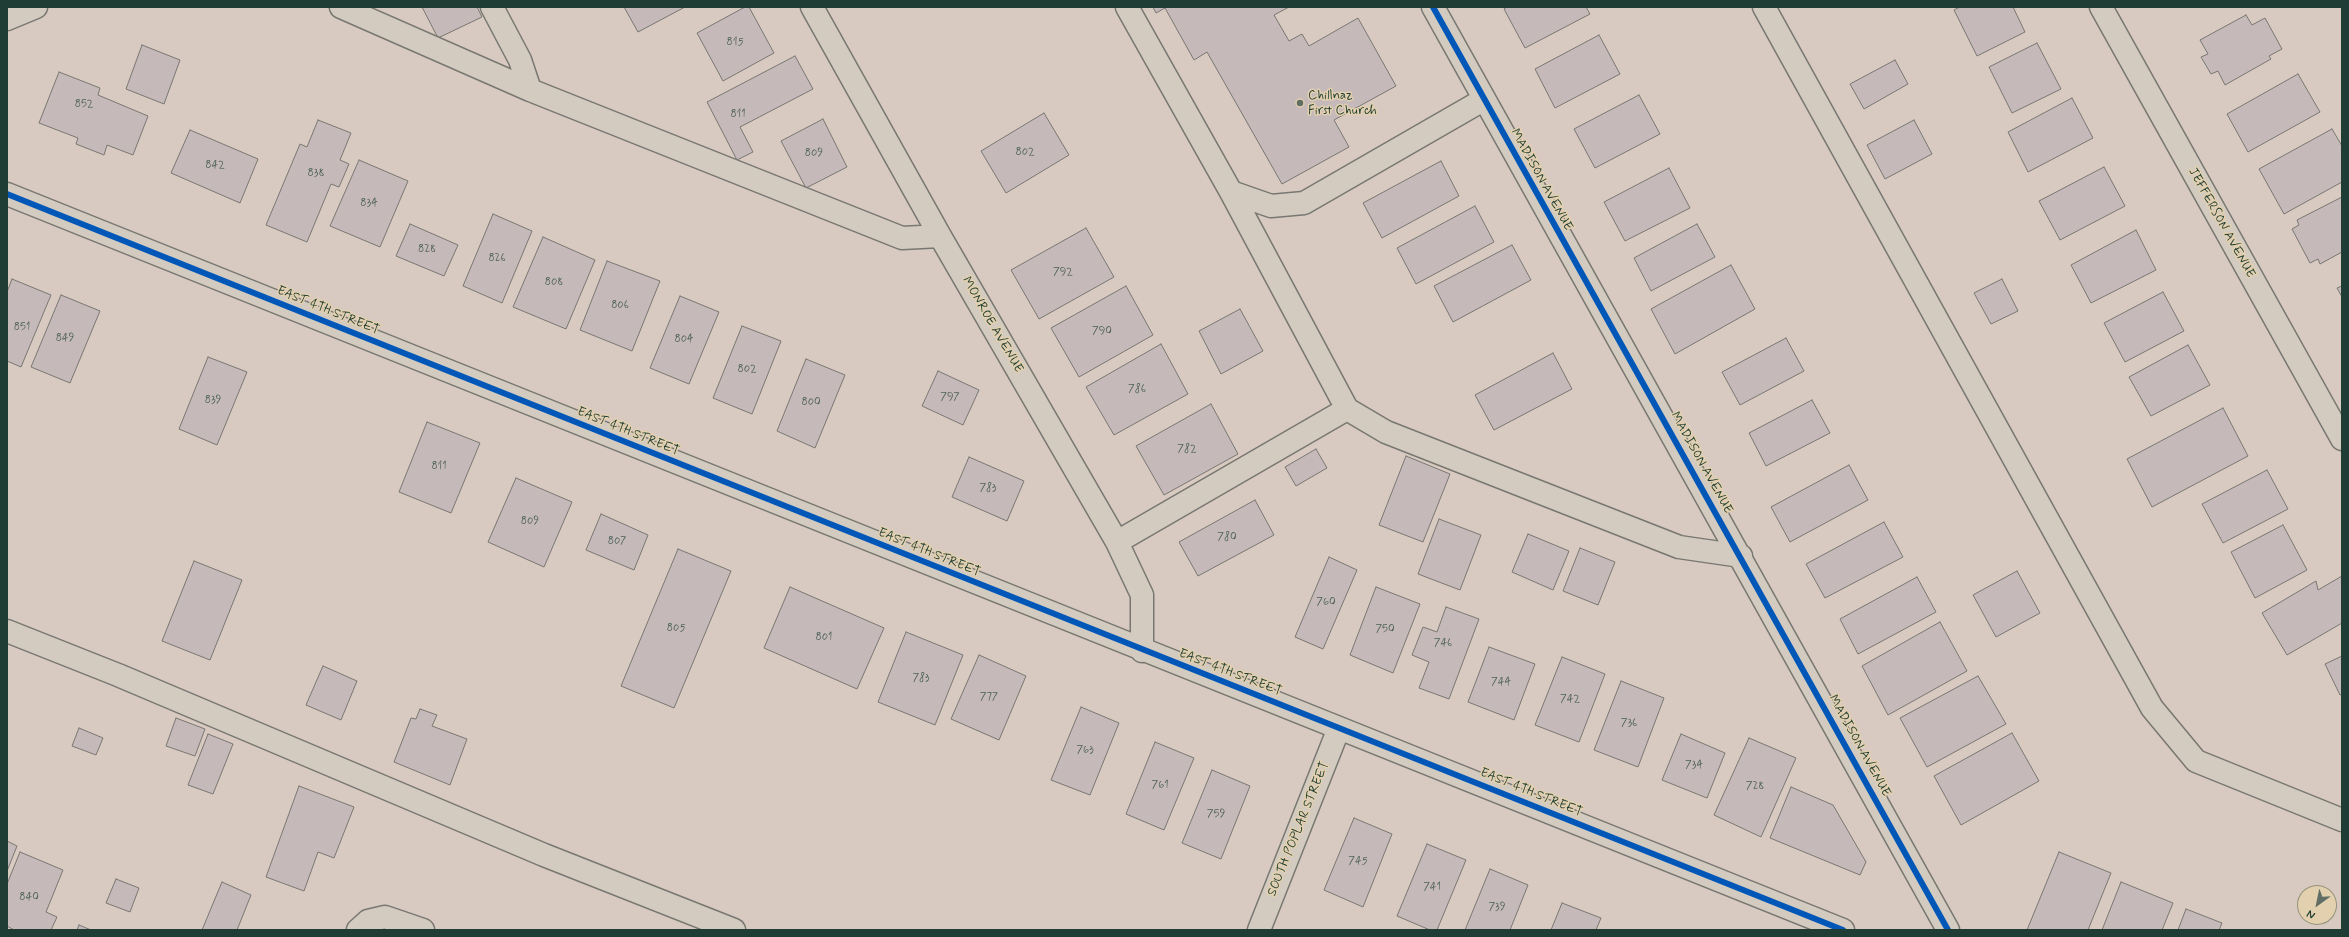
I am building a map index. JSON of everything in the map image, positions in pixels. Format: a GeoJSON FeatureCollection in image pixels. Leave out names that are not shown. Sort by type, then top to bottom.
{"type":"FeatureCollection","features":[{"type":"Feature","properties":{"kind":"street"},"geometry":{"type":"LineString","coordinates":[[7,19],[36,7]]}},
{"type":"Feature","properties":{"kind":"street"},"geometry":{"type":"LineString","coordinates":[[341,7],[530,90],[902,238],[940,236]]}},
{"type":"Feature","properties":{"kind":"street"},"geometry":{"type":"LineString","coordinates":[[492,7],[520,60],[530,90]]}},
{"type":"Feature","properties":{"kind":"street","name":"MONROE AVENUE"},"geometry":{"type":"LineString","coordinates":[[812,7],[940,236],[1117,542],[1142,595],[1142,651]]}},
{"type":"Feature","properties":{"kind":"street"},"geometry":{"type":"LineString","coordinates":[[1127,7],[1231,192],[1347,409],[1386,432],[1679,547],[1741,556]]}},
{"type":"Feature","properties":{"kind":"street","name":"MADISON AVENUE"},"geometry":{"type":"LineString","coordinates":[[1433,7],[1483,100],[1741,556],[1948,930]]}},
{"type":"Feature","properties":{"kind":"street"},"geometry":{"type":"LineString","coordinates":[[1764,7],[2152,708],[2196,761],[2342,820]]}},
{"type":"Feature","properties":{"kind":"street","name":"JEFFERSON AVENUE"},"geometry":{"type":"LineString","coordinates":[[2107,9],[2342,439]]}},
{"type":"Feature","properties":{"kind":"street"},"geometry":{"type":"LineString","coordinates":[[1231,192],[1271,206],[1304,203],[1483,100]]}},
{"type":"Feature","properties":{"kind":"street","name":"EAST 4TH STREET"},"geometry":{"type":"LineString","coordinates":[[7,194],[1142,651],[1339,728],[1843,930]]}},
{"type":"Feature","properties":{"kind":"street"},"geometry":{"type":"LineString","coordinates":[[1117,542],[1347,409]]}},
{"type":"Feature","properties":{"kind":"street"},"geometry":{"type":"LineString","coordinates":[[7,632],[118,675],[544,855],[734,930]]}},
{"type":"Feature","properties":{"kind":"street","name":"SOUTH POPLAR STREET"},"geometry":{"type":"LineString","coordinates":[[1259,930],[1339,728]]}},
{"type":"Feature","properties":{"kind":"street"},"geometry":{"type":"LineString","coordinates":[[358,930],[368,921],[384,917],[423,930]]}},
{"type":"Feature","properties":{"kind":"building"},"geometry":{"type":"Polygon","coordinates":[[[422,7],[477,7],[482,17],[438,38],[422,7]]]}},
{"type":"Feature","properties":{"kind":"building"},"geometry":{"type":"Polygon","coordinates":[[[624,7],[685,7],[638,32],[624,7]]]}},
{"type":"Feature","properties":{"kind":"building"},"geometry":{"type":"Polygon","coordinates":[[[745,7],[749,7],[774,53],[723,81],[697,33],[745,7]]]}},
{"type":"Feature","properties":{"kind":"building","name":"Chillnaz First Church"},"geometry":{"type":"Polygon","coordinates":[[[1153,7],[1289,7],[1274,15],[1289,41],[1302,34],[1309,46],[1358,18],[1396,86],[1334,120],[1349,147],[1282,184],[1207,52],[1194,60],[1165,8],[1156,13],[1153,7]]]}},
{"type":"Feature","properties":{"kind":"building"},"geometry":{"type":"Polygon","coordinates":[[[1507,7],[1586,7],[1590,14],[1525,48],[1504,9],[1507,7]]]}},
{"type":"Feature","properties":{"kind":"building"},"geometry":{"type":"Polygon","coordinates":[[[1960,7],[2013,7],[2025,32],[1977,56],[1954,10],[1960,7]]]}},
{"type":"Feature","properties":{"kind":"building"},"geometry":{"type":"Polygon","coordinates":[[[2246,15],[2252,25],[2265,18],[2282,49],[2269,56],[2271,59],[2225,85],[2218,71],[2211,74],[2201,57],[2208,54],[2200,40],[2246,15]]]}},
{"type":"Feature","properties":{"kind":"building"},"geometry":{"type":"Polygon","coordinates":[[[1599,35],[1620,74],[1555,108],[1535,69],[1599,35]]]}},
{"type":"Feature","properties":{"kind":"building"},"geometry":{"type":"Polygon","coordinates":[[[2037,43],[2061,89],[2012,113],[1989,67],[2037,43]]]}},
{"type":"Feature","properties":{"kind":"building"},"geometry":{"type":"Polygon","coordinates":[[[142,45],[180,60],[164,104],[126,89],[142,45]]]}},
{"type":"Feature","properties":{"kind":"building"},"geometry":{"type":"Polygon","coordinates":[[[795,56],[813,89],[740,127],[753,152],[737,160],[707,102],[795,56]]]}},
{"type":"Feature","properties":{"kind":"building"},"geometry":{"type":"Polygon","coordinates":[[[1895,60],[1908,84],[1864,109],[1850,84],[1895,60]]]}},
{"type":"Feature","properties":{"kind":"building"},"geometry":{"type":"Polygon","coordinates":[[[59,72],[100,88],[98,95],[148,116],[133,155],[107,145],[104,155],[76,144],[78,138],[39,123],[59,72]]]}},
{"type":"Feature","properties":{"kind":"building"},"geometry":{"type":"Polygon","coordinates":[[[2298,74],[2320,112],[2248,152],[2227,114],[2298,74]]]}},
{"type":"Feature","properties":{"kind":"building"},"geometry":{"type":"Polygon","coordinates":[[[1639,95],[1660,134],[1595,168],[1574,129],[1639,95]]]}},
{"type":"Feature","properties":{"kind":"building"},"geometry":{"type":"Polygon","coordinates":[[[2072,98],[2093,138],[2028,172],[2008,132],[2072,98]]]}},
{"type":"Feature","properties":{"kind":"building"},"geometry":{"type":"Polygon","coordinates":[[[1044,113],[1069,155],[1006,193],[981,151],[1044,113]]]}},
{"type":"Feature","properties":{"kind":"building"},"geometry":{"type":"Polygon","coordinates":[[[823,119],[847,167],[806,188],[781,141],[823,119]]]}},
{"type":"Feature","properties":{"kind":"building"},"geometry":{"type":"Polygon","coordinates":[[[318,120],[351,133],[340,160],[349,164],[339,187],[331,184],[307,242],[266,225],[300,144],[307,147],[318,120]]]}},
{"type":"Feature","properties":{"kind":"building"},"geometry":{"type":"Polygon","coordinates":[[[1914,120],[1932,154],[1885,179],[1867,145],[1914,120]]]}},
{"type":"Feature","properties":{"kind":"building"},"geometry":{"type":"Polygon","coordinates":[[[2332,129],[2342,146],[2342,182],[2284,214],[2259,169],[2332,129]]]}},
{"type":"Feature","properties":{"kind":"building"},"geometry":{"type":"Polygon","coordinates":[[[190,130],[258,159],[240,203],[171,173],[190,130]]]}},
{"type":"Feature","properties":{"kind":"building"},"geometry":{"type":"Polygon","coordinates":[[[359,160],[408,181],[380,247],[330,226],[359,160]]]}},
{"type":"Feature","properties":{"kind":"building"},"geometry":{"type":"Polygon","coordinates":[[[1441,161],[1459,196],[1382,238],[1363,203],[1441,161]]]}},
{"type":"Feature","properties":{"kind":"building"},"geometry":{"type":"Polygon","coordinates":[[[2104,167],[2125,206],[2060,240],[2039,201],[2104,167]]]}},
{"type":"Feature","properties":{"kind":"building"},"geometry":{"type":"Polygon","coordinates":[[[1669,168],[1690,208],[1625,241],[1604,202],[1669,168]]]}},
{"type":"Feature","properties":{"kind":"building"},"geometry":{"type":"Polygon","coordinates":[[[2342,197],[2342,252],[2320,264],[2318,259],[2310,263],[2292,229],[2299,225],[2297,220],[2342,197]]]}},
{"type":"Feature","properties":{"kind":"building"},"geometry":{"type":"Polygon","coordinates":[[[1475,206],[1494,242],[1416,284],[1397,248],[1475,206]]]}},
{"type":"Feature","properties":{"kind":"building"},"geometry":{"type":"Polygon","coordinates":[[[493,214],[532,231],[502,303],[463,286],[493,214]]]}},
{"type":"Feature","properties":{"kind":"building"},"geometry":{"type":"Polygon","coordinates":[[[410,224],[458,245],[444,276],[396,256],[410,224]]]}},
{"type":"Feature","properties":{"kind":"building"},"geometry":{"type":"Polygon","coordinates":[[[1697,224],[1715,257],[1651,291],[1634,258],[1697,224]]]}},
{"type":"Feature","properties":{"kind":"building"},"geometry":{"type":"Polygon","coordinates":[[[1086,228],[1114,277],[1039,319],[1011,270],[1086,228]]]}},
{"type":"Feature","properties":{"kind":"building"},"geometry":{"type":"Polygon","coordinates":[[[2136,230],[2156,270],[2091,303],[2071,265],[2136,230]]]}},
{"type":"Feature","properties":{"kind":"building"},"geometry":{"type":"Polygon","coordinates":[[[543,237],[595,260],[566,329],[513,307],[543,237]]]}},
{"type":"Feature","properties":{"kind":"building"},"geometry":{"type":"Polygon","coordinates":[[[1512,245],[1531,280],[1453,322],[1434,286],[1512,245]]]}},
{"type":"Feature","properties":{"kind":"building"},"geometry":{"type":"Polygon","coordinates":[[[607,261],[660,281],[632,351],[580,330],[607,261]]]}},
{"type":"Feature","properties":{"kind":"building"},"geometry":{"type":"Polygon","coordinates":[[[1731,265],[1755,309],[1675,354],[1651,309],[1731,265]]]}},
{"type":"Feature","properties":{"kind":"building"},"geometry":{"type":"Polygon","coordinates":[[[12,279],[51,295],[21,367],[7,361],[7,292],[12,279]]]}},
{"type":"Feature","properties":{"kind":"building"},"geometry":{"type":"Polygon","coordinates":[[[2002,279],[2018,311],[1991,324],[1974,293],[2002,279]]]}},
{"type":"Feature","properties":{"kind":"building"},"geometry":{"type":"Polygon","coordinates":[[[1126,286],[1153,335],[1079,377],[1051,328],[1126,286]]]}},
{"type":"Feature","properties":{"kind":"building"},"geometry":{"type":"Polygon","coordinates":[[[2342,286],[2342,297],[2337,288],[2342,286]]]}},
{"type":"Feature","properties":{"kind":"building"},"geometry":{"type":"Polygon","coordinates":[[[2163,292],[2184,331],[2125,362],[2104,323],[2163,292]]]}},
{"type":"Feature","properties":{"kind":"building"},"geometry":{"type":"Polygon","coordinates":[[[61,295],[100,311],[70,383],[31,367],[61,295]]]}},
{"type":"Feature","properties":{"kind":"building"},"geometry":{"type":"Polygon","coordinates":[[[680,296],[719,312],[689,384],[650,368],[680,296]]]}},
{"type":"Feature","properties":{"kind":"building"},"geometry":{"type":"Polygon","coordinates":[[[1240,309],[1263,351],[1221,374],[1199,331],[1240,309]]]}},
{"type":"Feature","properties":{"kind":"building"},"geometry":{"type":"Polygon","coordinates":[[[742,326],[781,341],[752,414],[713,398],[742,326]]]}},
{"type":"Feature","properties":{"kind":"building"},"geometry":{"type":"Polygon","coordinates":[[[1786,338],[1804,371],[1740,405],[1722,372],[1786,338]]]}},
{"type":"Feature","properties":{"kind":"building"},"geometry":{"type":"Polygon","coordinates":[[[1161,344],[1188,394],[1114,435],[1086,387],[1161,344]]]}},
{"type":"Feature","properties":{"kind":"building"},"geometry":{"type":"Polygon","coordinates":[[[2188,345],[2210,385],[2151,416],[2129,377],[2188,345]]]}},
{"type":"Feature","properties":{"kind":"building"},"geometry":{"type":"Polygon","coordinates":[[[1553,353],[1572,389],[1494,430],[1475,395],[1553,353]]]}},
{"type":"Feature","properties":{"kind":"building"},"geometry":{"type":"Polygon","coordinates":[[[208,357],[247,372],[217,445],[179,429],[208,357]]]}},
{"type":"Feature","properties":{"kind":"building"},"geometry":{"type":"Polygon","coordinates":[[[806,359],[845,375],[815,448],[777,431],[806,359]]]}},
{"type":"Feature","properties":{"kind":"building"},"geometry":{"type":"Polygon","coordinates":[[[938,371],[979,390],[963,425],[922,406],[938,371]]]}},
{"type":"Feature","properties":{"kind":"building"},"geometry":{"type":"Polygon","coordinates":[[[1812,400],[1830,433],[1766,466],[1749,433],[1812,400]]]}},
{"type":"Feature","properties":{"kind":"building"},"geometry":{"type":"Polygon","coordinates":[[[1211,404],[1238,454],[1164,495],[1136,446],[1211,404]]]}},
{"type":"Feature","properties":{"kind":"building"},"geometry":{"type":"Polygon","coordinates":[[[2223,408],[2248,456],[2152,507],[2127,459],[2223,408]]]}},
{"type":"Feature","properties":{"kind":"building"},"geometry":{"type":"Polygon","coordinates":[[[427,422],[480,443],[451,513],[399,492],[427,422]]]}},
{"type":"Feature","properties":{"kind":"building"},"geometry":{"type":"Polygon","coordinates":[[[1316,449],[1327,468],[1296,486],[1285,467],[1316,449]]]}},
{"type":"Feature","properties":{"kind":"building"},"geometry":{"type":"Polygon","coordinates":[[[1406,456],[1450,474],[1423,542],[1379,525],[1406,456]]]}},
{"type":"Feature","properties":{"kind":"building"},"geometry":{"type":"Polygon","coordinates":[[[969,457],[1024,481],[1007,521],[952,497],[969,457]]]}},
{"type":"Feature","properties":{"kind":"building"},"geometry":{"type":"Polygon","coordinates":[[[1849,465],[1868,500],[1790,542],[1771,507],[1849,465]]]}},
{"type":"Feature","properties":{"kind":"building"},"geometry":{"type":"Polygon","coordinates":[[[2267,470],[2288,509],[2223,543],[2202,504],[2267,470]]]}},
{"type":"Feature","properties":{"kind":"building"},"geometry":{"type":"Polygon","coordinates":[[[516,478],[572,502],[544,567],[488,542],[516,478]]]}},
{"type":"Feature","properties":{"kind":"building"},"geometry":{"type":"Polygon","coordinates":[[[1255,500],[1274,535],[1198,576],[1179,542],[1255,500]]]}},
{"type":"Feature","properties":{"kind":"building"},"geometry":{"type":"Polygon","coordinates":[[[601,514],[648,535],[634,570],[586,550],[601,514]]]}},
{"type":"Feature","properties":{"kind":"building"},"geometry":{"type":"Polygon","coordinates":[[[1439,519],[1481,535],[1460,590],[1418,574],[1439,519]]]}},
{"type":"Feature","properties":{"kind":"building"},"geometry":{"type":"Polygon","coordinates":[[[1884,522],[1903,557],[1825,598],[1806,564],[1884,522]]]}},
{"type":"Feature","properties":{"kind":"building"},"geometry":{"type":"Polygon","coordinates":[[[2283,525],[2307,570],[2255,598],[2231,552],[2283,525]]]}},
{"type":"Feature","properties":{"kind":"building"},"geometry":{"type":"Polygon","coordinates":[[[1528,534],[1569,551],[1553,590],[1512,572],[1528,534]]]}},
{"type":"Feature","properties":{"kind":"building"},"geometry":{"type":"Polygon","coordinates":[[[1580,548],[1615,562],[1598,605],[1563,591],[1580,548]]]}},
{"type":"Feature","properties":{"kind":"building"},"geometry":{"type":"Polygon","coordinates":[[[678,549],[731,571],[674,708],[621,686],[678,549]]]}},
{"type":"Feature","properties":{"kind":"building"},"geometry":{"type":"Polygon","coordinates":[[[1329,557],[1357,570],[1323,649],[1295,637],[1329,557]]]}},
{"type":"Feature","properties":{"kind":"building"},"geometry":{"type":"Polygon","coordinates":[[[194,561],[242,580],[210,660],[162,641],[194,561]]]}},
{"type":"Feature","properties":{"kind":"building"},"geometry":{"type":"Polygon","coordinates":[[[2017,571],[2040,613],[1996,637],[1973,595],[2017,571]]]}},
{"type":"Feature","properties":{"kind":"building"},"geometry":{"type":"Polygon","coordinates":[[[2342,576],[2342,623],[2287,655],[2262,613],[2316,581],[2318,590],[2342,576]]]}},
{"type":"Feature","properties":{"kind":"building"},"geometry":{"type":"Polygon","coordinates":[[[1917,577],[1936,612],[1858,654],[1840,619],[1917,577]]]}},
{"type":"Feature","properties":{"kind":"building"},"geometry":{"type":"Polygon","coordinates":[[[790,587],[884,628],[857,689],[764,648],[790,587]]]}},
{"type":"Feature","properties":{"kind":"building"},"geometry":{"type":"Polygon","coordinates":[[[1376,587],[1420,604],[1393,673],[1350,655],[1376,587]]]}},
{"type":"Feature","properties":{"kind":"building"},"geometry":{"type":"Polygon","coordinates":[[[1446,607],[1479,619],[1449,699],[1419,688],[1429,662],[1412,655],[1423,627],[1437,632],[1446,607]]]}},
{"type":"Feature","properties":{"kind":"building"},"geometry":{"type":"Polygon","coordinates":[[[1940,622],[1967,671],[1888,715],[1862,666],[1940,622]]]}},
{"type":"Feature","properties":{"kind":"building"},"geometry":{"type":"Polygon","coordinates":[[[906,632],[963,655],[935,725],[878,702],[906,632]]]}},
{"type":"Feature","properties":{"kind":"building"},"geometry":{"type":"Polygon","coordinates":[[[1489,647],[1535,664],[1514,720],[1468,702],[1489,647]]]}},
{"type":"Feature","properties":{"kind":"building"},"geometry":{"type":"Polygon","coordinates":[[[979,655],[1026,676],[999,740],[951,719],[979,655]]]}},
{"type":"Feature","properties":{"kind":"building"},"geometry":{"type":"Polygon","coordinates":[[[2342,656],[2342,694],[2340,695],[2325,664],[2342,656]]]}},
{"type":"Feature","properties":{"kind":"building"},"geometry":{"type":"Polygon","coordinates":[[[1562,657],[1605,674],[1579,742],[1535,725],[1562,657]]]}},
{"type":"Feature","properties":{"kind":"building"},"geometry":{"type":"Polygon","coordinates":[[[323,666],[357,681],[341,720],[306,705],[323,666]]]}},
{"type":"Feature","properties":{"kind":"building"},"geometry":{"type":"Polygon","coordinates":[[[1978,676],[2006,724],[1927,767],[1900,718],[1978,676]]]}},
{"type":"Feature","properties":{"kind":"building"},"geometry":{"type":"Polygon","coordinates":[[[1621,681],[1664,698],[1638,767],[1594,750],[1621,681]]]}},
{"type":"Feature","properties":{"kind":"building"},"geometry":{"type":"Polygon","coordinates":[[[1081,707],[1119,723],[1090,795],[1051,780],[1081,707]]]}},
{"type":"Feature","properties":{"kind":"building"},"geometry":{"type":"Polygon","coordinates":[[[420,709],[437,715],[432,726],[467,739],[450,785],[394,762],[411,718],[416,719],[420,709]]]}},
{"type":"Feature","properties":{"kind":"building"},"geometry":{"type":"Polygon","coordinates":[[[176,718],[205,729],[195,756],[166,746],[176,718]]]}},
{"type":"Feature","properties":{"kind":"building"},"geometry":{"type":"Polygon","coordinates":[[[79,728],[103,738],[96,755],[72,746],[79,728]]]}},
{"type":"Feature","properties":{"kind":"building"},"geometry":{"type":"Polygon","coordinates":[[[2012,733],[2039,781],[1961,825],[1934,776],[2012,733]]]}},
{"type":"Feature","properties":{"kind":"building"},"geometry":{"type":"Polygon","coordinates":[[[208,734],[233,744],[213,794],[188,785],[208,734]]]}},
{"type":"Feature","properties":{"kind":"building"},"geometry":{"type":"Polygon","coordinates":[[[1681,734],[1725,753],[1707,798],[1662,780],[1681,734]]]}},
{"type":"Feature","properties":{"kind":"building"},"geometry":{"type":"Polygon","coordinates":[[[1749,738],[1796,758],[1761,837],[1714,815],[1749,738]]]}},
{"type":"Feature","properties":{"kind":"building"},"geometry":{"type":"Polygon","coordinates":[[[1155,742],[1194,758],[1164,830],[1126,814],[1155,742]]]}},
{"type":"Feature","properties":{"kind":"building"},"geometry":{"type":"Polygon","coordinates":[[[1212,770],[1250,786],[1221,859],[1182,843],[1212,770]]]}},
{"type":"Feature","properties":{"kind":"building"},"geometry":{"type":"Polygon","coordinates":[[[299,786],[354,807],[334,858],[318,852],[304,891],[266,877],[299,786]]]}},
{"type":"Feature","properties":{"kind":"building"},"geometry":{"type":"Polygon","coordinates":[[[1791,787],[1833,805],[1866,862],[1860,875],[1770,838],[1791,787]]]}},
{"type":"Feature","properties":{"kind":"building"},"geometry":{"type":"Polygon","coordinates":[[[1354,818],[1392,834],[1363,907],[1324,890],[1354,818]]]}},
{"type":"Feature","properties":{"kind":"building"},"geometry":{"type":"Polygon","coordinates":[[[7,841],[17,846],[7,871],[7,841]]]}},
{"type":"Feature","properties":{"kind":"building"},"geometry":{"type":"Polygon","coordinates":[[[1427,844],[1466,860],[1437,930],[1430,930],[1397,916],[1427,844]]]}},
{"type":"Feature","properties":{"kind":"building"},"geometry":{"type":"Polygon","coordinates":[[[20,852],[63,870],[46,912],[57,917],[51,930],[14,930],[7,926],[7,884],[20,852]]]}},
{"type":"Feature","properties":{"kind":"building"},"geometry":{"type":"Polygon","coordinates":[[[2059,852],[2111,873],[2088,930],[2027,930],[2059,852]]]}},
{"type":"Feature","properties":{"kind":"building"},"geometry":{"type":"Polygon","coordinates":[[[1490,869],[1528,885],[1510,930],[1465,930],[1490,869]]]}},
{"type":"Feature","properties":{"kind":"building"},"geometry":{"type":"Polygon","coordinates":[[[116,879],[139,888],[130,912],[106,903],[116,879]]]}},
{"type":"Feature","properties":{"kind":"building"},"geometry":{"type":"Polygon","coordinates":[[[222,882],[251,895],[237,930],[202,930],[222,882]]]}},
{"type":"Feature","properties":{"kind":"building"},"geometry":{"type":"Polygon","coordinates":[[[2121,882],[2173,903],[2162,930],[2102,930],[2121,882]]]}},
{"type":"Feature","properties":{"kind":"building"},"geometry":{"type":"Polygon","coordinates":[[[1562,903],[1601,918],[1596,930],[1551,930],[1562,903]]]}},
{"type":"Feature","properties":{"kind":"building"},"geometry":{"type":"Polygon","coordinates":[[[2186,909],[2222,923],[2219,930],[2178,930],[2186,909]]]}},
{"type":"Feature","properties":{"kind":"building"},"geometry":{"type":"Polygon","coordinates":[[[79,925],[91,930],[77,930],[79,925]]]}},
{"type":"Feature","properties":{"kind":"cycle path"},"geometry":{"type":"LineString","coordinates":[[1433,7],[1948,930]]}},
{"type":"Feature","properties":{"kind":"cycle path"},"geometry":{"type":"LineString","coordinates":[[7,194],[1843,930]]}},
{"type":"Feature","properties":{"kind":"place","name":"Chillnaz First Church"},"geometry":{"type":"Point","coordinates":[1300,103]}}]}
